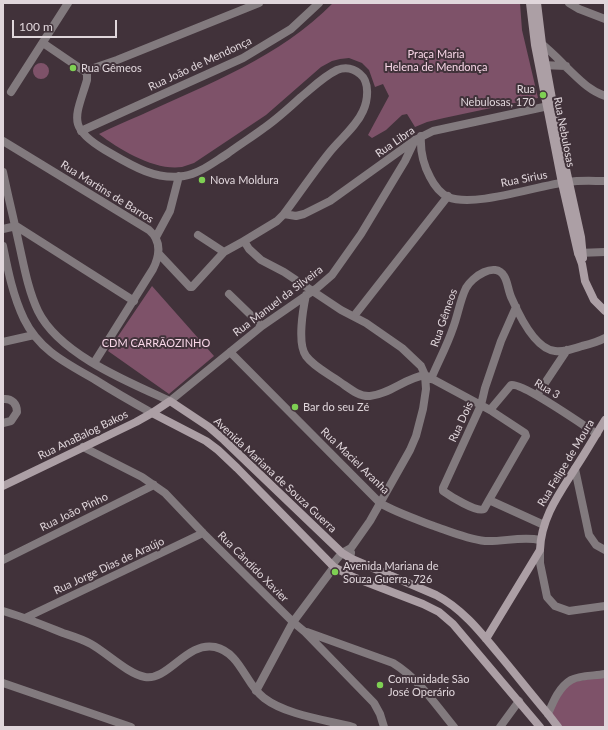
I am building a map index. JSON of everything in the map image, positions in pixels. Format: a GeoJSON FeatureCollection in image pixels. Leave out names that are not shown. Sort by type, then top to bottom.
{"type":"FeatureCollection","features":[{"type":"Feature","properties":{"kind":"main road","name":"Rua Nebulosas"},"geometry":{"type":"LineString","coordinates":[[530,3],[585,281],[594,300],[605,311]]}},
{"type":"Feature","properties":{"kind":"main road","name":"Rua Nebulosas"},"geometry":{"type":"LineString","coordinates":[[537,3],[539,45]]}},
{"type":"Feature","properties":{"kind":"main road","name":"Rua AnaBalog Bakos"},"geometry":{"type":"LineString","coordinates":[[3,486],[152,413],[170,400]]}},
{"type":"Feature","properties":{"kind":"main road","name":"Avenida Mariana de Souza Guerra"},"geometry":{"type":"LineString","coordinates":[[170,400],[209,427],[224,440],[342,553],[448,602],[460,610],[486,639],[558,727]]}},
{"type":"Feature","properties":{"kind":"main road","name":"Avenida Mariana de Souza Guerra"},"geometry":{"type":"LineString","coordinates":[[152,413],[206,441],[218,450],[333,566],[346,574],[439,612],[453,624],[535,718],[540,727]]}},
{"type":"Feature","properties":{"kind":"main road","name":"Rua Felipe de Moura"},"geometry":{"type":"LineString","coordinates":[[540,550],[540,540],[551,506],[605,420]]}},
{"type":"Feature","properties":{"kind":"main road"},"geometry":{"type":"LineString","coordinates":[[486,639],[540,550]]}},
{"type":"Feature","properties":{"kind":"main road"},"geometry":{"type":"LineString","coordinates":[[535,718],[545,711]]}},
{"type":"Feature","properties":{"kind":"street"},"geometry":{"type":"LineString","coordinates":[[12,92],[68,3]]}},
{"type":"Feature","properties":{"kind":"street"},"geometry":{"type":"LineString","coordinates":[[85,71],[117,60],[259,3]]}},
{"type":"Feature","properties":{"kind":"street","name":"Rua João de Mendonça"},"geometry":{"type":"LineString","coordinates":[[81,131],[243,58],[291,29],[319,3]]}},
{"type":"Feature","properties":{"kind":"street"},"geometry":{"type":"LineString","coordinates":[[569,3],[579,9],[605,19]]}},
{"type":"Feature","properties":{"kind":"street"},"geometry":{"type":"LineString","coordinates":[[42,43],[85,71],[88,76],[76,118],[81,131],[101,148],[140,170],[163,175],[184,176],[200,170],[265,128],[330,74],[337,70],[345,68],[352,69],[362,76],[365,81],[367,93],[363,110],[354,124],[328,154],[284,214],[277,221],[224,252],[193,287],[190,287],[159,254],[153,269],[134,301],[94,363]]}},
{"type":"Feature","properties":{"kind":"street"},"geometry":{"type":"LineString","coordinates":[[539,45],[566,66],[575,77],[594,92],[605,96]]}},
{"type":"Feature","properties":{"kind":"street"},"geometry":{"type":"LineString","coordinates":[[543,65],[566,66]]}},
{"type":"Feature","properties":{"kind":"street","name":"Rua Libra"},"geometry":{"type":"LineString","coordinates":[[284,214],[296,216],[304,214],[330,201],[418,138],[445,127],[551,105]]}},
{"type":"Feature","properties":{"kind":"street","name":"Rua Sirius"},"geometry":{"type":"LineString","coordinates":[[418,138],[427,173],[432,182],[440,192],[458,199],[472,200],[566,182],[605,181]]}},
{"type":"Feature","properties":{"kind":"street","name":"Rua Manuel da Silveira"},"geometry":{"type":"LineString","coordinates":[[170,400],[262,326],[324,284],[348,254],[418,138]]}},
{"type":"Feature","properties":{"kind":"street","name":"Rua Martins de Barros"},"geometry":{"type":"LineString","coordinates":[[3,141],[149,230],[156,236],[159,254]]}},
{"type":"Feature","properties":{"kind":"street","name":"Avenida Mariana de Souza Guerra"},"geometry":{"type":"LineString","coordinates":[[3,172],[27,278],[39,312],[50,328],[64,343],[94,363],[129,382],[170,400]]}},
{"type":"Feature","properties":{"kind":"street"},"geometry":{"type":"LineString","coordinates":[[156,236],[170,211],[179,176]]}},
{"type":"Feature","properties":{"kind":"street"},"geometry":{"type":"LineString","coordinates":[[354,316],[448,196]]}},
{"type":"Feature","properties":{"kind":"street"},"geometry":{"type":"LineString","coordinates":[[3,228],[16,226],[134,301]]}},
{"type":"Feature","properties":{"kind":"street"},"geometry":{"type":"LineString","coordinates":[[198,235],[224,252]]}},
{"type":"Feature","properties":{"kind":"street"},"geometry":{"type":"LineString","coordinates":[[244,241],[249,249],[261,260],[284,272],[309,293],[354,316],[402,348],[421,366],[428,377],[490,410],[523,431],[526,434],[523,441],[489,500],[544,525]]}},
{"type":"Feature","properties":{"kind":"street","name":"Avenida Mariana de Souza Guerra"},"geometry":{"type":"LineString","coordinates":[[3,246],[11,283],[17,302],[24,320],[34,335],[59,359],[152,413]]}},
{"type":"Feature","properties":{"kind":"street"},"geometry":{"type":"LineString","coordinates":[[580,253],[605,252]]}},
{"type":"Feature","properties":{"kind":"street","name":"Rua Gêmeos"},"geometry":{"type":"LineString","coordinates":[[428,377],[442,356],[453,329],[466,288],[478,276],[488,271],[500,271],[504,276],[511,297],[533,337],[549,350],[568,350],[605,338]]}},
{"type":"Feature","properties":{"kind":"street"},"geometry":{"type":"LineString","coordinates":[[309,293],[304,304],[302,332],[303,351],[312,363],[356,393],[365,396],[379,394],[416,378],[428,377]]}},
{"type":"Feature","properties":{"kind":"street"},"geometry":{"type":"LineString","coordinates":[[229,294],[262,326]]}},
{"type":"Feature","properties":{"kind":"street","name":"Rua Dois"},"geometry":{"type":"LineString","coordinates":[[489,500],[484,509],[479,510],[442,490],[481,405],[485,388],[501,341],[516,307]]}},
{"type":"Feature","properties":{"kind":"street"},"geometry":{"type":"LineString","coordinates":[[3,342],[34,335]]}},
{"type":"Feature","properties":{"kind":"street"},"geometry":{"type":"LineString","coordinates":[[537,395],[568,350]]}},
{"type":"Feature","properties":{"kind":"street","name":"Rua Maciel Aranha"},"geometry":{"type":"LineString","coordinates":[[230,352],[380,503],[423,522],[474,539],[485,541],[503,541],[526,538],[540,540]]}},
{"type":"Feature","properties":{"kind":"street"},"geometry":{"type":"LineString","coordinates":[[256,691],[293,622],[342,553],[351,548],[370,521],[380,503],[416,436],[423,409],[428,377]]}},
{"type":"Feature","properties":{"kind":"street","name":"Rua 3"},"geometry":{"type":"LineString","coordinates":[[490,410],[511,385],[514,384],[537,395],[597,434]]}},
{"type":"Feature","properties":{"kind":"street"},"geometry":{"type":"LineString","coordinates":[[3,399],[11,399],[15,403],[18,412],[11,421],[3,423]]}},
{"type":"Feature","properties":{"kind":"street","name":"Rua Cândido Xavier"},"geometry":{"type":"LineString","coordinates":[[83,447],[154,485],[165,494],[293,622],[305,632],[374,704],[380,714],[384,727]]}},
{"type":"Feature","properties":{"kind":"street"},"geometry":{"type":"LineString","coordinates":[[575,469],[589,535],[596,545],[605,550]]}},
{"type":"Feature","properties":{"kind":"street","name":"Rua João Pinho"},"geometry":{"type":"LineString","coordinates":[[3,560],[154,485]]}},
{"type":"Feature","properties":{"kind":"street","name":"Rua Jorge Dias de Araújo"},"geometry":{"type":"LineString","coordinates":[[25,618],[203,533]]}},
{"type":"Feature","properties":{"kind":"street"},"geometry":{"type":"LineString","coordinates":[[346,574],[351,548]]}},
{"type":"Feature","properties":{"kind":"street"},"geometry":{"type":"LineString","coordinates":[[540,550],[540,563],[547,596],[555,606],[569,611],[605,606]]}},
{"type":"Feature","properties":{"kind":"street"},"geometry":{"type":"LineString","coordinates":[[3,612],[25,618],[87,642],[139,675],[147,677],[163,672],[191,651],[202,647],[215,647],[234,658],[250,684],[256,691],[275,706],[290,712],[353,727]]}},
{"type":"Feature","properties":{"kind":"street"},"geometry":{"type":"LineString","coordinates":[[305,632],[393,663],[406,671],[420,684],[454,727]]}},
{"type":"Feature","properties":{"kind":"street"},"geometry":{"type":"LineString","coordinates":[[545,711],[563,687],[572,680],[605,674]]}},
{"type":"Feature","properties":{"kind":"street"},"geometry":{"type":"LineString","coordinates":[[3,683],[131,727]]}},
{"type":"Feature","properties":{"kind":"street"},"geometry":{"type":"LineString","coordinates":[[500,727],[519,701]]}},
{"type":"Feature","properties":{"kind":"green space","name":"Praça Maria Helena de Mendonça"},"geometry":{"type":"Polygon","coordinates":[[[333,3],[520,3],[522,30],[538,98],[427,122],[415,127],[407,114],[402,115],[386,130],[372,138],[368,135],[389,96],[383,84],[375,87],[369,70],[362,63],[349,58],[332,61],[321,67],[266,115],[194,163],[184,167],[161,166],[149,163],[127,153],[99,134],[242,68],[290,39],[333,3]]]}},
{"type":"Feature","properties":{"kind":"green space"},"geometry":{"type":"Polygon","coordinates":[[[38,63],[44,63],[49,68],[47,77],[44,79],[38,79],[33,74],[33,68],[38,63]]]}},
{"type":"Feature","properties":{"kind":"green space","name":"CDM CARRÃOZINHO"},"geometry":{"type":"Polygon","coordinates":[[[152,286],[214,356],[169,394],[108,351],[152,286]]]}},
{"type":"Feature","properties":{"kind":"green space"},"geometry":{"type":"Polygon","coordinates":[[[605,676],[605,727],[562,727],[551,713],[556,701],[569,683],[605,676]]]}},
{"type":"Feature","properties":{"kind":"place","name":"Rua Gêmeos"},"geometry":{"type":"Point","coordinates":[73,68]}},
{"type":"Feature","properties":{"kind":"place","name":"Rua Nebulosas, 170"},"geometry":{"type":"Point","coordinates":[543,95]}},
{"type":"Feature","properties":{"kind":"place","name":"Nova Moldura"},"geometry":{"type":"Point","coordinates":[202,180]}},
{"type":"Feature","properties":{"kind":"place","name":"Bar do seu Zé"},"geometry":{"type":"Point","coordinates":[295,407]}},
{"type":"Feature","properties":{"kind":"place","name":"Avenida Mariana de Souza Guerra, 726"},"geometry":{"type":"Point","coordinates":[335,572]}},
{"type":"Feature","properties":{"kind":"place","name":"Comunidade São José Operário"},"geometry":{"type":"Point","coordinates":[380,685]}}]}
